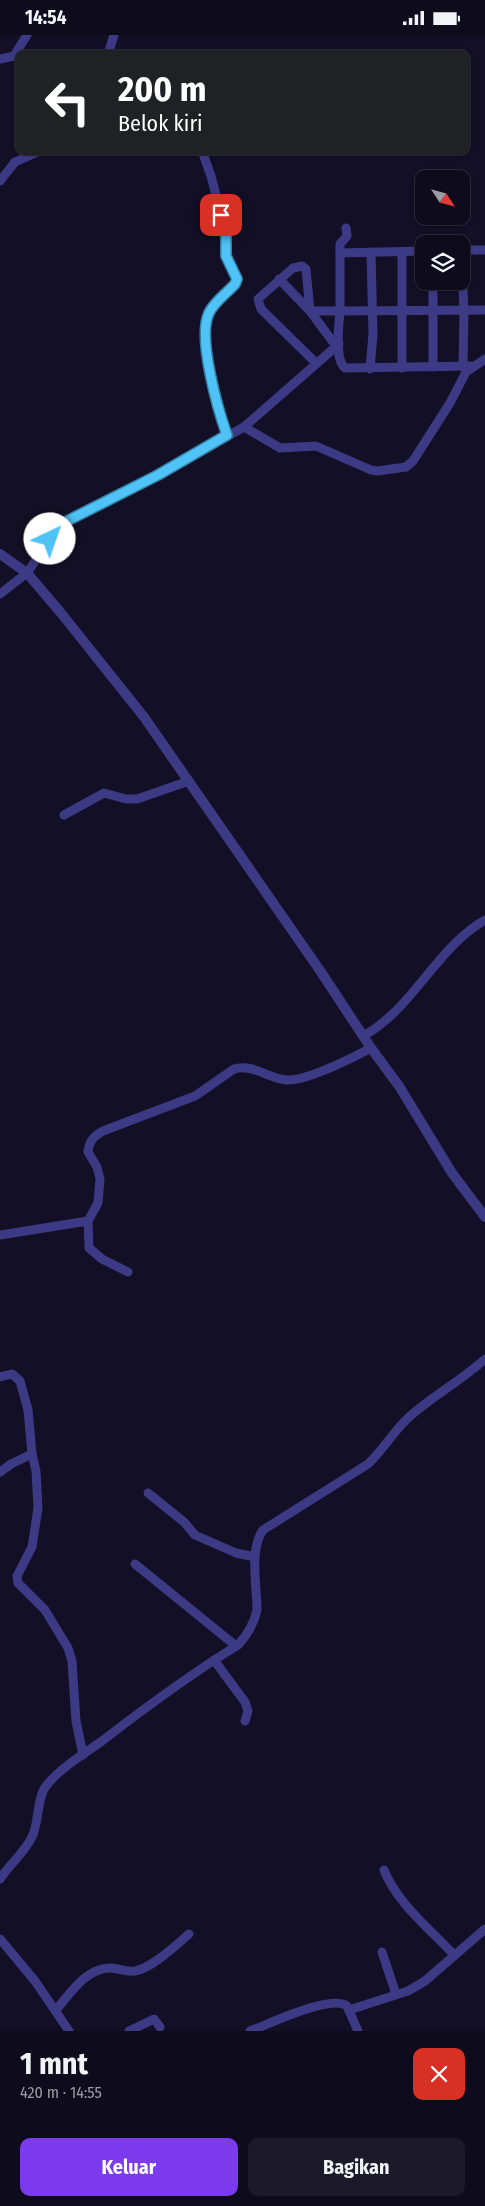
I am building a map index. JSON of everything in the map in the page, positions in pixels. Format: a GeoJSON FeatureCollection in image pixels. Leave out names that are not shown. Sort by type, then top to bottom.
{"type":"FeatureCollection","features":[{"type":"Feature","properties":{"kind":"street"},"geometry":{"type":"LineString","coordinates":[[109,50],[114,35]]}},
{"type":"Feature","properties":{"kind":"street"},"geometry":{"type":"LineString","coordinates":[[16,50],[22,37]]}},
{"type":"Feature","properties":{"kind":"street"},"geometry":{"type":"LineString","coordinates":[[0,59],[14,55],[15,53]]}},
{"type":"Feature","properties":{"kind":"street"},"geometry":{"type":"LineString","coordinates":[[0,181],[16,162],[31,155]]}},
{"type":"Feature","properties":{"kind":"street"},"geometry":{"type":"LineString","coordinates":[[203,155],[226,233],[226,256],[237,279],[235,284],[209,313],[206,326],[214,396],[227,435]]}},
{"type":"Feature","properties":{"kind":"street"},"geometry":{"type":"LineString","coordinates":[[346,227],[347,235],[340,244],[340,311],[337,345],[340,361],[343,366],[349,369],[467,366],[485,359]]}},
{"type":"Feature","properties":{"kind":"street"},"geometry":{"type":"LineString","coordinates":[[470,250],[485,250]]}},
{"type":"Feature","properties":{"kind":"street"},"geometry":{"type":"LineString","coordinates":[[340,253],[415,251]]}},
{"type":"Feature","properties":{"kind":"street"},"geometry":{"type":"LineString","coordinates":[[402,252],[402,368]]}},
{"type":"Feature","properties":{"kind":"street"},"geometry":{"type":"LineString","coordinates":[[370,369],[371,253]]}},
{"type":"Feature","properties":{"kind":"street"},"geometry":{"type":"LineString","coordinates":[[310,311],[309,292],[304,267],[293,268],[260,296],[258,302],[316,363]]}},
{"type":"Feature","properties":{"kind":"street"},"geometry":{"type":"LineString","coordinates":[[279,279],[310,311],[337,345]]}},
{"type":"Feature","properties":{"kind":"street"},"geometry":{"type":"LineString","coordinates":[[433,290],[433,367]]}},
{"type":"Feature","properties":{"kind":"street"},"geometry":{"type":"LineString","coordinates":[[244,427],[280,448],[316,446],[377,471],[406,467],[420,451],[450,403],[466,372],[463,290]]}},
{"type":"Feature","properties":{"kind":"street"},"geometry":{"type":"LineString","coordinates":[[310,311],[485,310]]}},
{"type":"Feature","properties":{"kind":"street"},"geometry":{"type":"LineString","coordinates":[[0,594],[26,573],[60,525],[158,475],[244,427],[337,345]]}},
{"type":"Feature","properties":{"kind":"street"},"geometry":{"type":"LineString","coordinates":[[0,553],[26,573],[61,613],[144,717],[399,1086],[452,1173],[485,1217]]}},
{"type":"Feature","properties":{"kind":"street"},"geometry":{"type":"LineString","coordinates":[[64,815],[104,793],[126,799],[137,799],[189,781]]}},
{"type":"Feature","properties":{"kind":"street"},"geometry":{"type":"LineString","coordinates":[[363,1036],[376,1029],[395,1010],[460,937],[485,920]]}},
{"type":"Feature","properties":{"kind":"street"},"geometry":{"type":"LineString","coordinates":[[128,1271],[102,1259],[89,1248],[88,1221],[98,1203],[100,1179],[97,1167],[90,1159],[89,1146],[99,1133],[195,1095],[239,1067],[290,1080],[328,1069],[371,1048]]}},
{"type":"Feature","properties":{"kind":"street"},"geometry":{"type":"LineString","coordinates":[[0,1235],[88,1221]]}},
{"type":"Feature","properties":{"kind":"street"},"geometry":{"type":"LineString","coordinates":[[0,1879],[23,1852],[32,1837],[37,1825],[44,1788],[83,1755],[170,1689],[236,1646],[246,1636],[256,1618],[256,1543],[262,1530],[368,1464],[379,1454],[409,1417],[485,1359]]}},
{"type":"Feature","properties":{"kind":"street"},"geometry":{"type":"LineString","coordinates":[[0,1377],[12,1374],[20,1381],[28,1410],[32,1453],[36,1471],[38,1508],[36,1533],[27,1559],[17,1576],[18,1583],[45,1610],[68,1648],[72,1661],[76,1721],[83,1755]]}},
{"type":"Feature","properties":{"kind":"street"},"geometry":{"type":"LineString","coordinates":[[0,1472],[32,1453]]}},
{"type":"Feature","properties":{"kind":"street"},"geometry":{"type":"LineString","coordinates":[[148,1493],[184,1522],[195,1535],[236,1553],[256,1557]]}},
{"type":"Feature","properties":{"kind":"street"},"geometry":{"type":"LineString","coordinates":[[135,1564],[236,1646]]}},
{"type":"Feature","properties":{"kind":"street"},"geometry":{"type":"LineString","coordinates":[[214,1660],[245,1702],[248,1711],[245,1721]]}},
{"type":"Feature","properties":{"kind":"street"},"geometry":{"type":"LineString","coordinates":[[384,1870],[389,1884],[403,1901],[454,1955]]}},
{"type":"Feature","properties":{"kind":"street"},"geometry":{"type":"LineString","coordinates":[[350,2010],[396,1995],[425,1981],[485,1929]]}},
{"type":"Feature","properties":{"kind":"street"},"geometry":{"type":"LineString","coordinates":[[56,2010],[82,1981],[94,1972],[110,1968],[136,1971],[166,1953],[189,1934]]}},
{"type":"Feature","properties":{"kind":"street"},"geometry":{"type":"LineString","coordinates":[[0,1939],[35,1981],[69,2031]]}},
{"type":"Feature","properties":{"kind":"street"},"geometry":{"type":"LineString","coordinates":[[382,1952],[396,1995]]}},
{"type":"Feature","properties":{"kind":"street"},"geometry":{"type":"LineString","coordinates":[[250,2031],[322,2005],[342,2003],[350,2010],[358,2031]]}},
{"type":"Feature","properties":{"kind":"street"},"geometry":{"type":"LineString","coordinates":[[129,2031],[154,2019],[160,2027]]}},
{"type":"Feature","properties":{"kind":"route"},"geometry":{"type":"LineString","coordinates":[[50,539],[60,525],[65,522],[158,475],[227,435],[214,396],[208,357],[206,326],[209,313],[235,284],[237,279],[226,256],[226,233],[221,215]]}}]}
